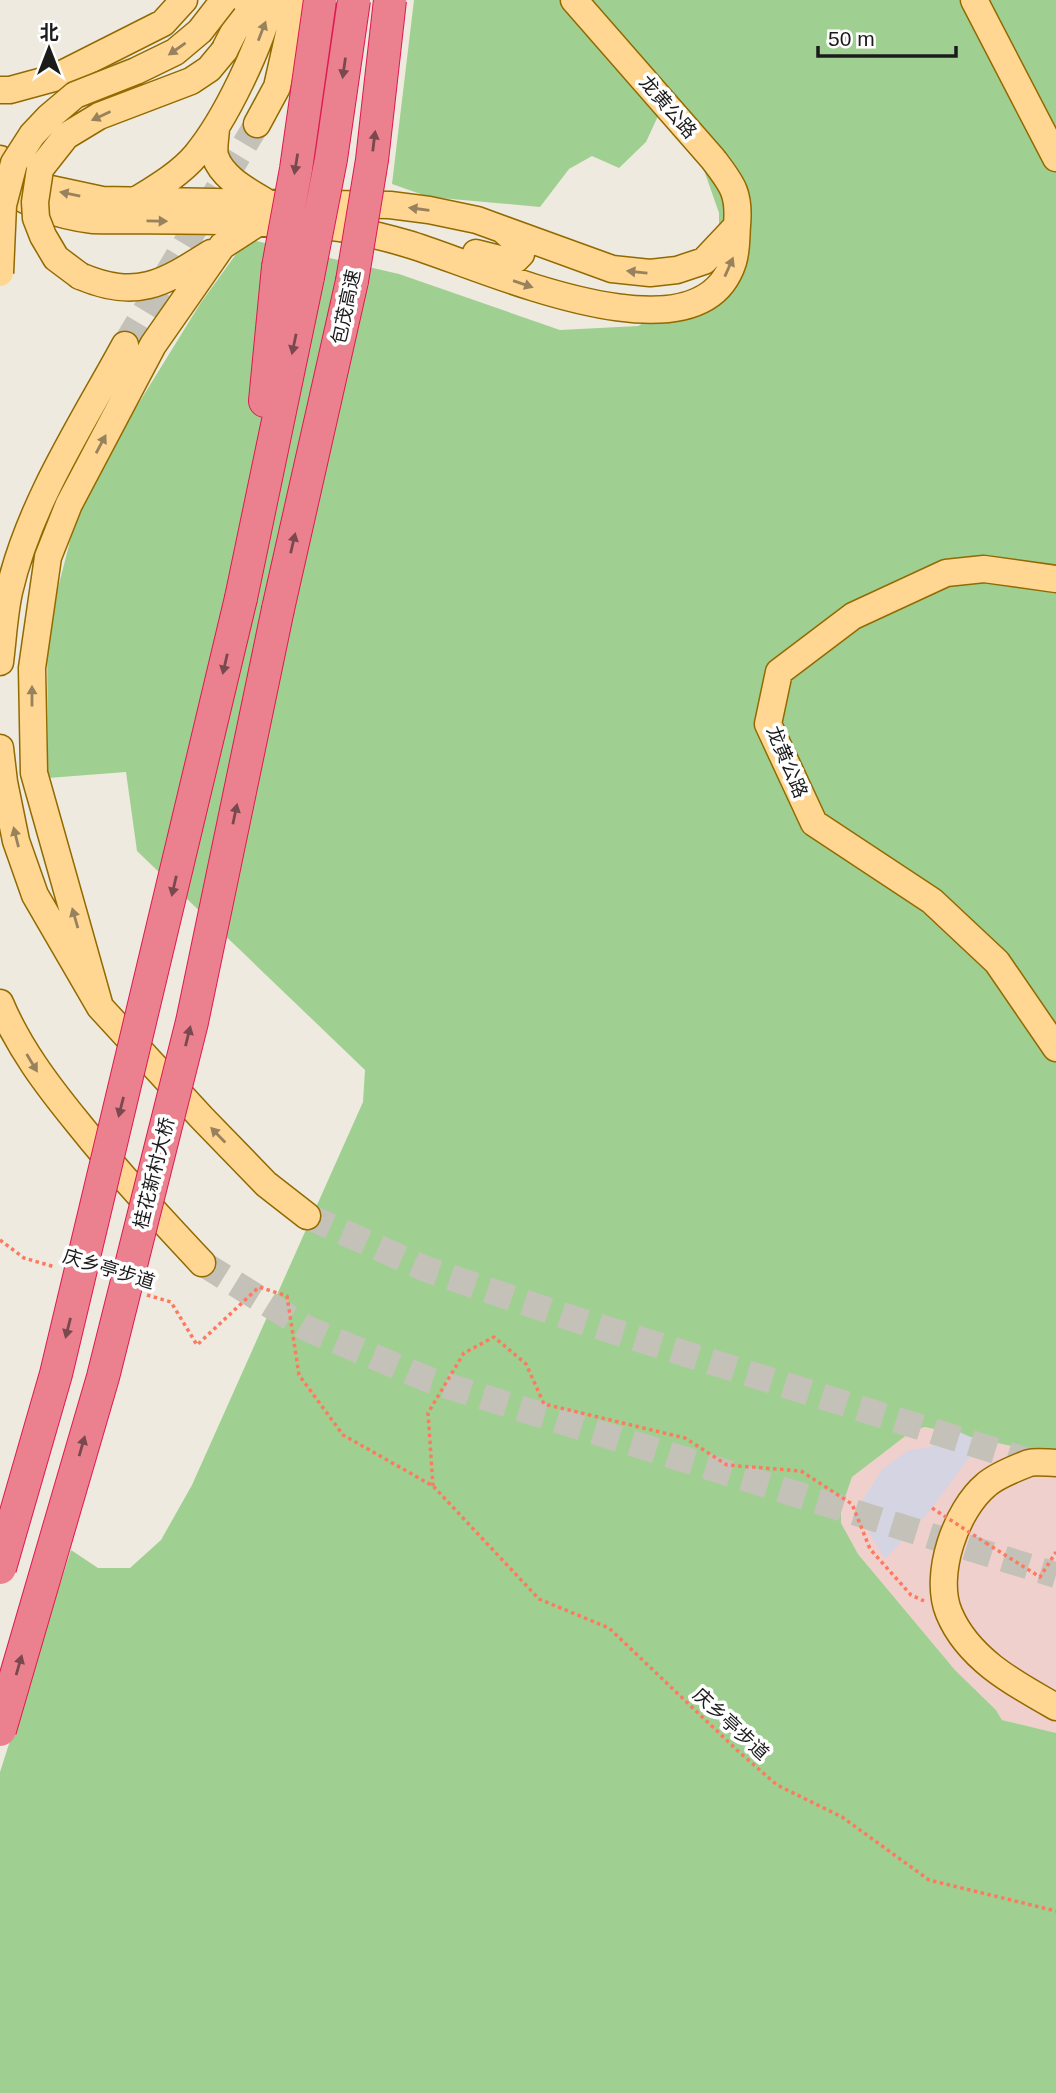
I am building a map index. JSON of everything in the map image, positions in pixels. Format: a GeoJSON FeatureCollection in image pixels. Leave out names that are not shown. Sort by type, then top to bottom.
{"type":"FeatureCollection","features":[{"type":"Feature","properties":{"kind":"highway"},"geometry":{"type":"LineString","coordinates":[[259,504],[266,383],[278,267],[296,169],[320,0]]}},
{"type":"Feature","properties":{"kind":"highway"},"geometry":{"type":"LineString","coordinates":[[0,1568],[56,1374],[241,598],[309,278],[331,159],[354,0]]}},
{"type":"Feature","properties":{"kind":"highway","name":"包茂高速"},"geometry":{"type":"LineString","coordinates":[[278,609],[352,281],[372,160],[390,0]]}},
{"type":"Feature","properties":{"kind":"highway","name":"桂花新村大桥"},"geometry":{"type":"LineString","coordinates":[[0,1730],[103,1377],[192,1022],[278,609]]}},
{"type":"Feature","properties":{"kind":"main road"},"geometry":{"type":"LineString","coordinates":[[0,90],[10,90],[54,78],[163,23],[184,0]]}},
{"type":"Feature","properties":{"kind":"main road"},"geometry":{"type":"LineString","coordinates":[[0,273],[3,205],[14,163],[32,135],[75,94],[136,71],[175,52],[200,31],[224,0]]}},
{"type":"Feature","properties":{"kind":"main road"},"geometry":{"type":"LineString","coordinates":[[250,0],[224,51],[209,69],[191,81],[99,116],[66,136],[40,169],[35,202],[36,218],[56,258],[80,276],[104,286],[142,287],[175,275],[222,246],[263,212]]}},
{"type":"Feature","properties":{"kind":"main road"},"geometry":{"type":"LineString","coordinates":[[92,220],[137,200],[195,156],[216,127],[264,30],[272,0]]}},
{"type":"Feature","properties":{"kind":"main road"},"geometry":{"type":"LineString","coordinates":[[257,124],[277,87],[290,29],[293,0]]}},
{"type":"Feature","properties":{"kind":"main road","name":"龙黄公路"},"geometry":{"type":"LineString","coordinates":[[377,237],[408,244],[555,295],[606,305],[669,309],[698,302],[716,290],[730,270],[737,248],[740,211],[733,186],[713,159],[574,0]]}},
{"type":"Feature","properties":{"kind":"main road"},"geometry":{"type":"LineString","coordinates":[[974,0],[1056,158]]}},
{"type":"Feature","properties":{"kind":"main road"},"geometry":{"type":"LineString","coordinates":[[216,127],[215,155],[229,175],[263,212]]}},
{"type":"Feature","properties":{"kind":"main road"},"geometry":{"type":"LineString","coordinates":[[0,159],[23,178],[46,188],[102,200],[137,200],[263,212],[377,237],[422,241],[500,259],[516,259],[520,254],[520,246],[503,230]]}},
{"type":"Feature","properties":{"kind":"main road"},"geometry":{"type":"LineString","coordinates":[[0,183],[16,196],[40,208],[92,220],[390,205],[429,210],[477,220],[612,269],[650,274],[677,270],[704,261],[737,226]]}},
{"type":"Feature","properties":{"kind":"main road"},"geometry":{"type":"LineString","coordinates":[[100,1007],[34,773],[32,668],[48,556],[69,504],[153,345],[222,246]]}},
{"type":"Feature","properties":{"kind":"main road"},"geometry":{"type":"LineString","coordinates":[[0,662],[9,593],[26,539],[56,471],[125,345]]}},
{"type":"Feature","properties":{"kind":"main road","name":"龙黄公路"},"geometry":{"type":"LineString","coordinates":[[1056,579],[984,569],[946,573],[853,616],[779,672],[768,724],[814,823],[932,901],[997,962],[1056,1048]]}},
{"type":"Feature","properties":{"kind":"main road"},"geometry":{"type":"LineString","coordinates":[[0,748],[16,841],[35,895],[100,1007],[266,1184],[307,1216]]}},
{"type":"Feature","properties":{"kind":"main road"},"geometry":{"type":"LineString","coordinates":[[0,1003],[10,1027],[40,1076],[123,1179],[202,1263]]}},
{"type":"Feature","properties":{"kind":"main road"},"geometry":{"type":"LineString","coordinates":[[1056,1463],[1031,1462],[986,1484],[963,1511],[946,1559],[943,1584],[948,1613],[970,1647],[1009,1681],[1056,1707]]}},
{"type":"Feature","properties":{"kind":"path","name":"庆乡亭步道"},"geometry":{"type":"LineString","coordinates":[[0,1240],[24,1258],[65,1270]]}},
{"type":"Feature","properties":{"kind":"path","name":"庆乡亭步道"},"geometry":{"type":"LineString","coordinates":[[145,1294],[171,1302],[197,1345],[259,1287],[287,1296],[299,1375],[343,1435],[433,1486],[538,1599],[609,1628],[777,1785],[842,1817],[929,1880],[1056,1911]]}},
{"type":"Feature","properties":{"kind":"path"},"geometry":{"type":"LineString","coordinates":[[433,1486],[428,1413],[464,1353],[494,1337],[526,1364],[544,1404],[685,1438],[727,1465],[801,1471],[852,1504],[870,1549],[911,1595],[948,1613]]}},
{"type":"Feature","properties":{"kind":"path"},"geometry":{"type":"LineString","coordinates":[[932,1508],[1040,1577],[1056,1552]]}},
{"type":"Feature","properties":{"kind":"shaded area"},"geometry":{"type":"Polygon","coordinates":[[[925,1427],[1056,1456],[1056,1733],[1002,1720],[996,1710],[955,1670],[858,1554],[841,1524],[841,1509],[851,1477],[912,1431],[925,1427]]]}},
{"type":"Feature","properties":{"kind":"shaded area"},"geometry":{"type":"Polygon","coordinates":[[[951,1428],[981,1442],[927,1514],[885,1559],[869,1532],[861,1503],[882,1469],[909,1450],[931,1447],[936,1438],[951,1428]]]}},
{"type":"Feature","properties":{"kind":"green space"},"geometry":{"type":"Polygon","coordinates":[[[414,0],[1056,0],[1056,1456],[925,1427],[912,1431],[852,1477],[841,1509],[841,1523],[858,1554],[955,1670],[996,1710],[1002,1720],[1056,1733],[1056,2093],[0,2093],[0,1772],[71,1550],[98,1568],[130,1568],[161,1540],[192,1485],[363,1102],[365,1070],[137,851],[126,772],[48,778],[47,630],[82,495],[200,304],[247,239],[399,274],[560,330],[638,326],[705,290],[711,278],[719,213],[697,150],[658,116],[646,142],[619,168],[592,156],[569,169],[540,207],[429,197],[392,184],[414,0]]]}},
{"type":"Feature","properties":{"kind":"tunnel"},"geometry":{"type":"LineString","coordinates":[[125,345],[257,124]]}},
{"type":"Feature","properties":{"kind":"tunnel"},"geometry":{"type":"LineString","coordinates":[[307,1216],[426,1269],[565,1316],[1044,1466]]}},
{"type":"Feature","properties":{"kind":"tunnel"},"geometry":{"type":"LineString","coordinates":[[202,1263],[308,1329],[432,1381],[1056,1575]]}}]}
